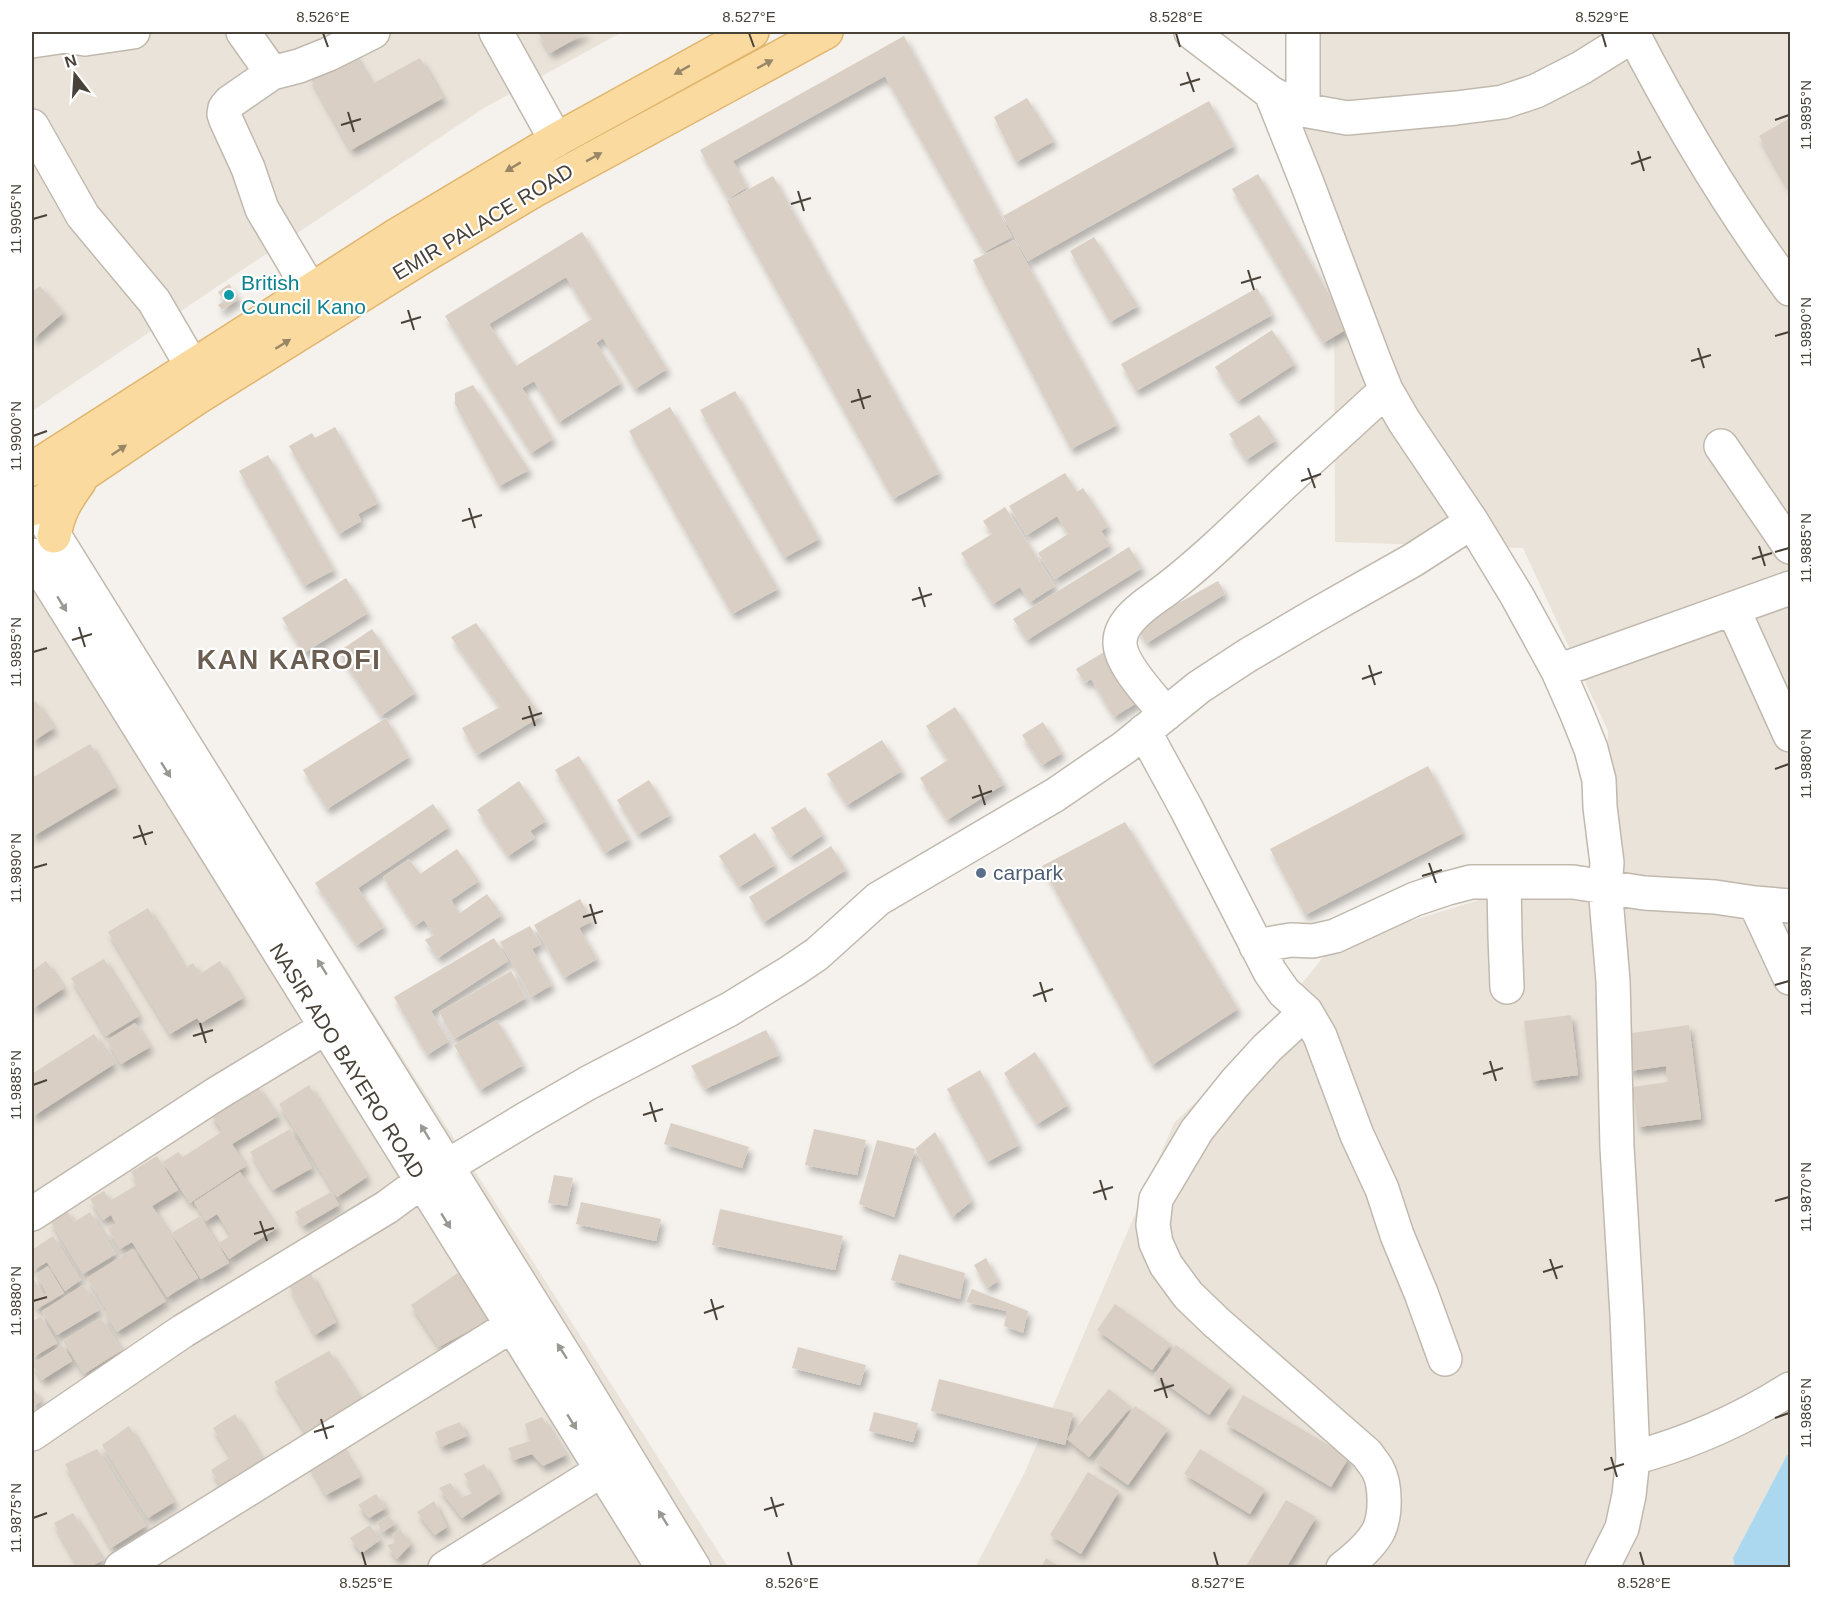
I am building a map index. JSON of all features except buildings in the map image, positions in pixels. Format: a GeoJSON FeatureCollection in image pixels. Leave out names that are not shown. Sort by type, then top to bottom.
{"type":"FeatureCollection","features":[{"type":"Feature","properties":{"kind":"main road","name":"EMIR PALACE ROAD"},"geometry":{"type":"LineString","coordinates":[[33,505],[86,473],[195,399],[556,140],[752,32]]}},
{"type":"Feature","properties":{"kind":"main road","name":"EMIR PALACE ROAD"},"geometry":{"type":"LineString","coordinates":[[32,468],[310,290],[533,191],[826,32]]}},
{"type":"Feature","properties":{"kind":"main road"},"geometry":{"type":"LineString","coordinates":[[43,546],[63,504],[86,473]]}},
{"type":"Feature","properties":{"kind":"street"},"geometry":{"type":"LineString","coordinates":[[32,41],[66,34],[86,39],[133,32]]}},
{"type":"Feature","properties":{"kind":"street"},"geometry":{"type":"LineString","coordinates":[[243,32],[272,73]]}},
{"type":"Feature","properties":{"kind":"street"},"geometry":{"type":"LineString","coordinates":[[310,290],[262,209],[248,168],[225,114],[225,108],[230,102],[272,73],[299,66],[329,54],[373,32]]}},
{"type":"Feature","properties":{"kind":"street"},"geometry":{"type":"LineString","coordinates":[[496,32],[556,140]]}},
{"type":"Feature","properties":{"kind":"street"},"geometry":{"type":"LineString","coordinates":[[1191,32],[1271,93],[1303,110],[1347,118],[1503,102],[1536,91],[1581,68],[1633,33],[1703,161],[1740,218],[1787,278]]}},
{"type":"Feature","properties":{"kind":"street"},"geometry":{"type":"LineString","coordinates":[[1303,32],[1303,110]]}},
{"type":"Feature","properties":{"kind":"street"},"geometry":{"type":"LineString","coordinates":[[1271,93],[1386,390],[1404,421],[1472,522],[1517,596],[1558,671],[1591,749],[1599,780],[1613,981],[1617,1147],[1633,1458],[1622,1528],[1602,1568]]}},
{"type":"Feature","properties":{"kind":"street"},"geometry":{"type":"LineString","coordinates":[[32,126],[83,216],[154,301],[192,366]]}},
{"type":"Feature","properties":{"kind":"street"},"geometry":{"type":"LineString","coordinates":[[1386,390],[1222,543],[1141,607],[1127,623],[1121,633],[1120,641],[1125,661],[1155,723],[1186,808],[1270,972],[1284,992],[1306,1012],[1320,1036],[1357,1135],[1382,1189],[1397,1235],[1445,1359]]}},
{"type":"Feature","properties":{"kind":"street"},"geometry":{"type":"LineString","coordinates":[[1721,446],[1791,547]]}},
{"type":"Feature","properties":{"kind":"street"},"geometry":{"type":"LineString","coordinates":[[33,505],[43,546],[434,1175],[570,1364],[694,1568]]}},
{"type":"Feature","properties":{"kind":"street"},"geometry":{"type":"LineString","coordinates":[[32,1434],[183,1331],[387,1207],[434,1175],[588,1083],[730,1009],[792,971],[817,954],[878,899],[1055,795],[1125,747],[1199,687],[1248,655],[1413,560],[1472,522]]}},
{"type":"Feature","properties":{"kind":"street","name":"NASIR ADO BAYERO ROAD"},"geometry":{"type":"LineString","coordinates":[[43,546],[325,1028],[434,1175],[511,1326],[663,1568]]}},
{"type":"Feature","properties":{"kind":"street"},"geometry":{"type":"LineString","coordinates":[[1558,671],[1791,588]]}},
{"type":"Feature","properties":{"kind":"street"},"geometry":{"type":"LineString","coordinates":[[1733,609],[1791,735]]}},
{"type":"Feature","properties":{"kind":"street"},"geometry":{"type":"LineString","coordinates":[[1256,946],[1291,940],[1313,941],[1335,936],[1406,903],[1471,882],[1574,882],[1644,893],[1715,897],[1791,906]]}},
{"type":"Feature","properties":{"kind":"street"},"geometry":{"type":"LineString","coordinates":[[1504,882],[1507,987]]}},
{"type":"Feature","properties":{"kind":"street"},"geometry":{"type":"LineString","coordinates":[[1755,903],[1791,978]]}},
{"type":"Feature","properties":{"kind":"street"},"geometry":{"type":"LineString","coordinates":[[1306,1012],[1266,1048],[1197,1130],[1156,1199],[1153,1225],[1156,1243],[1166,1265],[1188,1295],[1367,1454],[1379,1471],[1384,1491],[1383,1513],[1379,1529],[1370,1542],[1343,1568]]}},
{"type":"Feature","properties":{"kind":"street"},"geometry":{"type":"LineString","coordinates":[[32,1214],[216,1094],[325,1028]]}},
{"type":"Feature","properties":{"kind":"street"},"geometry":{"type":"LineString","coordinates":[[121,1568],[511,1326]]}},
{"type":"Feature","properties":{"kind":"street"},"geometry":{"type":"LineString","coordinates":[[1633,1458],[1697,1438],[1791,1389]]}},
{"type":"Feature","properties":{"kind":"street"},"geometry":{"type":"LineString","coordinates":[[446,1568],[602,1470]]}},
{"type":"Feature","properties":{"kind":"shaded area"},"geometry":{"type":"Polygon","coordinates":[[[32,32],[622,32],[484,108],[32,411],[32,32]]]}},
{"type":"Feature","properties":{"kind":"shaded area"},"geometry":{"type":"Polygon","coordinates":[[[1287,32],[1790,32],[1790,1454],[1787,1455],[1733,1558],[1735,1567],[975,1568],[1025,1472],[1174,1123],[1240,1060],[1333,945],[1605,861],[1608,731],[1523,548],[1335,542],[1334,252],[1285,94],[1287,32]]]}},
{"type":"Feature","properties":{"kind":"shaded area"},"geometry":{"type":"Polygon","coordinates":[[[32,478],[728,1567],[32,1567],[32,478]]]}},
{"type":"Feature","properties":{"kind":"water"},"geometry":{"type":"Polygon","coordinates":[[[1790,1454],[1790,1567],[1735,1567],[1733,1558],[1787,1455],[1790,1454]]]}},
{"type":"Feature","properties":{"kind":"place","name":"British Council Kano"},"geometry":{"type":"Point","coordinates":[229,295]}},
{"type":"Feature","properties":{"kind":"place","name":"carpark"},"geometry":{"type":"Point","coordinates":[981,873]}},
{"type":"Feature","properties":{"kind":"district","name":"KAN KAROFI"},"geometry":{"type":"Point","coordinates":[289,660]}}]}
